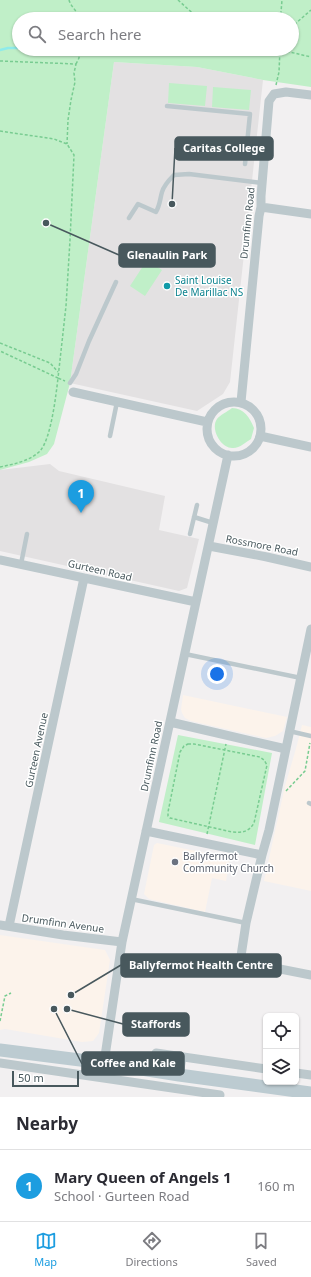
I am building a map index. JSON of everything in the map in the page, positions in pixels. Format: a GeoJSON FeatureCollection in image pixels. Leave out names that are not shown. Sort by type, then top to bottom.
{"type":"FeatureCollection","features":[{"type":"Feature","properties":{"kind":"main road"},"geometry":{"type":"LineString","coordinates":[[0,1050],[146,1070],[296,1094],[311,1093]]}},
{"type":"Feature","properties":{"kind":"street"},"geometry":{"type":"LineString","coordinates":[[274,94],[286,92],[311,96]]}},
{"type":"Feature","properties":{"kind":"street","name":"Drumfinn Road"},"geometry":{"type":"LineString","coordinates":[[241,402],[261,207],[269,101],[274,94]]}},
{"type":"Feature","properties":{"kind":"street"},"geometry":{"type":"LineString","coordinates":[[261,207],[311,214]]}},
{"type":"Feature","properties":{"kind":"street"},"geometry":{"type":"LineString","coordinates":[[71,387],[117,402],[207,422]]}},
{"type":"Feature","properties":{"kind":"street"},"geometry":{"type":"LineString","coordinates":[[232,401],[241,402],[255,411],[261,427],[260,436],[257,443],[248,452],[236,456],[228,455],[220,452],[211,443],[207,431],[207,422],[211,414],[220,405],[232,401]]}},
{"type":"Feature","properties":{"kind":"street"},"geometry":{"type":"LineString","coordinates":[[260,436],[311,447]]}},
{"type":"Feature","properties":{"kind":"street","name":"Drumfinn Road"},"geometry":{"type":"LineString","coordinates":[[104,1064],[122,942],[228,455]]}},
{"type":"Feature","properties":{"kind":"street","name":"Rossmore Road"},"geometry":{"type":"LineString","coordinates":[[209,546],[311,567]]}},
{"type":"Feature","properties":{"kind":"street","name":"Gurteen Road"},"geometry":{"type":"LineString","coordinates":[[0,560],[196,602]]}},
{"type":"Feature","properties":{"kind":"street","name":"Gurteen Avenue"},"geometry":{"type":"LineString","coordinates":[[4,926],[84,578]]}},
{"type":"Feature","properties":{"kind":"street"},"geometry":{"type":"LineString","coordinates":[[311,629],[269,830],[246,923],[241,956],[244,962],[311,975]]}},
{"type":"Feature","properties":{"kind":"street"},"geometry":{"type":"LineString","coordinates":[[170,722],[286,749]]}},
{"type":"Feature","properties":{"kind":"street"},"geometry":{"type":"LineString","coordinates":[[146,831],[262,855]]}},
{"type":"Feature","properties":{"kind":"street","name":"Drumfinn Avenue"},"geometry":{"type":"LineString","coordinates":[[4,926],[122,942]]}},
{"type":"Feature","properties":{"kind":"street"},"geometry":{"type":"LineString","coordinates":[[156,1053],[263,1069]]}},
{"type":"Feature","properties":{"kind":"street"},"geometry":{"type":"LineString","coordinates":[[54,1071],[56,1057]]}},
{"type":"Feature","properties":{"kind":"street"},"geometry":{"type":"LineString","coordinates":[[179,1075],[182,1057]]}},
{"type":"Feature","properties":{"kind":"street"},"geometry":{"type":"LineString","coordinates":[[0,1062],[220,1095]]}},
{"type":"Feature","properties":{"kind":"street"},"geometry":{"type":"LineString","coordinates":[[144,1084],[146,1070]]}},
{"type":"Feature","properties":{"kind":"street"},"geometry":{"type":"LineString","coordinates":[[299,1073],[311,1075]]}},
{"type":"Feature","properties":{"kind":"street"},"geometry":{"type":"LineString","coordinates":[[196,1091],[197,1078]]}},
{"type":"Feature","properties":{"kind":"lane"},"geometry":{"type":"LineString","coordinates":[[167,106],[250,114],[245,164]]}},
{"type":"Feature","properties":{"kind":"lane"},"geometry":{"type":"LineString","coordinates":[[129,218],[138,204],[156,212],[162,192],[167,182],[174,175],[189,174],[262,184]]}},
{"type":"Feature","properties":{"kind":"lane"},"geometry":{"type":"LineString","coordinates":[[71,387],[88,341],[116,282]]}},
{"type":"Feature","properties":{"kind":"lane"},"geometry":{"type":"LineString","coordinates":[[110,436],[117,402]]}},
{"type":"Feature","properties":{"kind":"lane"},"geometry":{"type":"LineString","coordinates":[[190,534],[197,505]]}},
{"type":"Feature","properties":{"kind":"lane"},"geometry":{"type":"LineString","coordinates":[[194,517],[214,523]]}},
{"type":"Feature","properties":{"kind":"lane"},"geometry":{"type":"LineString","coordinates":[[21,564],[27,534]]}},
{"type":"Feature","properties":{"kind":"lane"},"geometry":{"type":"LineString","coordinates":[[185,654],[301,678]]}},
{"type":"Feature","properties":{"kind":"lane"},"geometry":{"type":"LineString","coordinates":[[289,731],[311,736]]}},
{"type":"Feature","properties":{"kind":"lane"},"geometry":{"type":"LineString","coordinates":[[131,899],[246,923]]}},
{"type":"Feature","properties":{"kind":"path"},"geometry":{"type":"LineString","coordinates":[[68,0],[77,12]]}},
{"type":"Feature","properties":{"kind":"path"},"geometry":{"type":"LineString","coordinates":[[178,0],[191,12]]}},
{"type":"Feature","properties":{"kind":"path"},"geometry":{"type":"LineString","coordinates":[[281,12],[282,0]]}},
{"type":"Feature","properties":{"kind":"path"},"geometry":{"type":"LineString","coordinates":[[299,20],[311,10]]}},
{"type":"Feature","properties":{"kind":"path"},"geometry":{"type":"LineString","coordinates":[[299,54],[311,57]]}},
{"type":"Feature","properties":{"kind":"path"},"geometry":{"type":"LineString","coordinates":[[67,144],[70,100],[75,82],[74,73],[79,56]]}},
{"type":"Feature","properties":{"kind":"path"},"geometry":{"type":"LineString","coordinates":[[274,94],[279,72],[280,56]]}},
{"type":"Feature","properties":{"kind":"path"},"geometry":{"type":"LineString","coordinates":[[0,61],[76,64]]}},
{"type":"Feature","properties":{"kind":"path"},"geometry":{"type":"LineString","coordinates":[[0,131],[54,139],[67,144],[74,154],[66,299],[59,373],[47,440],[41,450],[32,457],[0,467]]}},
{"type":"Feature","properties":{"kind":"path"},"geometry":{"type":"LineString","coordinates":[[0,343],[50,363],[59,373]]}},
{"type":"Feature","properties":{"kind":"path"},"geometry":{"type":"LineString","coordinates":[[0,351],[58,378],[71,387]]}},
{"type":"Feature","properties":{"kind":"path"},"geometry":{"type":"LineString","coordinates":[[205,844],[227,735]]}},
{"type":"Feature","properties":{"kind":"path"},"geometry":{"type":"LineString","coordinates":[[274,804],[305,770],[311,740]]}},
{"type":"Feature","properties":{"kind":"path"},"geometry":{"type":"LineString","coordinates":[[194,744],[224,750],[260,757],[267,765],[254,823],[251,827],[240,833],[170,818],[168,816],[180,752],[184,746],[194,744]]}},
{"type":"Feature","properties":{"kind":"path"},"geometry":{"type":"LineString","coordinates":[[0,1021],[5,996],[11,992]]}},
{"type":"Feature","properties":{"kind":"shaded area"},"geometry":{"type":"Polygon","coordinates":[[[114,62],[197,67],[263,80],[230,382],[223,394],[197,411],[70,383],[114,62]]]}},
{"type":"Feature","properties":{"kind":"shaded area"},"geometry":{"type":"Polygon","coordinates":[[[50,464],[59,471],[165,496],[159,530],[199,539],[187,588],[179,591],[0,551],[0,470],[50,464]]]}},
{"type":"Feature","properties":{"kind":"shaded area"},"geometry":{"type":"Polygon","coordinates":[[[183,695],[287,717],[283,731],[275,736],[266,738],[191,721],[185,718],[181,709],[183,695]]]}},
{"type":"Feature","properties":{"kind":"shaded area"},"geometry":{"type":"Polygon","coordinates":[[[302,725],[311,727],[311,891],[264,881],[285,786],[302,725]]]}},
{"type":"Feature","properties":{"kind":"shaded area"},"geometry":{"type":"Polygon","coordinates":[[[157,843],[230,858],[226,881],[212,878],[205,912],[149,899],[144,894],[154,845],[157,843]]]}},
{"type":"Feature","properties":{"kind":"shaded area"},"geometry":{"type":"Polygon","coordinates":[[[0,935],[105,950],[110,960],[99,1033],[93,1041],[82,1042],[5,1029],[0,1030],[0,935]]]}},
{"type":"Feature","properties":{"kind":"green space"},"geometry":{"type":"Polygon","coordinates":[[[0,0],[311,0],[311,87],[263,80],[197,67],[114,62],[70,383],[54,444],[47,454],[29,462],[0,470],[0,0]]]}},
{"type":"Feature","properties":{"kind":"green space"},"geometry":{"type":"Polygon","coordinates":[[[169,83],[207,86],[205,106],[168,103],[169,83]]]}},
{"type":"Feature","properties":{"kind":"green space"},"geometry":{"type":"Polygon","coordinates":[[[213,87],[251,90],[249,110],[212,107],[213,87]]]}},
{"type":"Feature","properties":{"kind":"green space"},"geometry":{"type":"Polygon","coordinates":[[[147,260],[162,270],[145,296],[130,286],[147,260]]]}},
{"type":"Feature","properties":{"kind":"green space"},"geometry":{"type":"Polygon","coordinates":[[[232,408],[236,408],[246,414],[254,428],[251,439],[235,448],[224,445],[218,437],[215,428],[217,419],[232,408]]]}},
{"type":"Feature","properties":{"kind":"green space"},"geometry":{"type":"Polygon","coordinates":[[[178,735],[272,753],[255,845],[159,822],[178,735]]]}},
{"type":"Feature","properties":{"kind":"waterway"},"geometry":{"type":"LineString","coordinates":[[0,50],[12,48]]}},
{"type":"Feature","properties":{"kind":"place","name":"Caritas College"},"geometry":{"type":"Point","coordinates":[172,204]}},
{"type":"Feature","properties":{"kind":"place","name":"Glenaulin Park"},"geometry":{"type":"Point","coordinates":[46,223]}},
{"type":"Feature","properties":{"kind":"place","name":"Saint Louise De Marillac NS"},"geometry":{"type":"Point","coordinates":[167,286]}},
{"type":"Feature","properties":{"kind":"place","name":"Mary Queen of Angels 1"},"geometry":{"type":"Point","coordinates":[81,513]}},
{"type":"Feature","properties":{"kind":"place","name":"Ballyfermot Community Church"},"geometry":{"type":"Point","coordinates":[175,862]}},
{"type":"Feature","properties":{"kind":"place","name":"Ballyfermot Health Centre"},"geometry":{"type":"Point","coordinates":[71,995]}},
{"type":"Feature","properties":{"kind":"place","name":"Coffee and Kale"},"geometry":{"type":"Point","coordinates":[54,1009]}},
{"type":"Feature","properties":{"kind":"place","name":"Staffords"},"geometry":{"type":"Point","coordinates":[67,1009]}}]}
